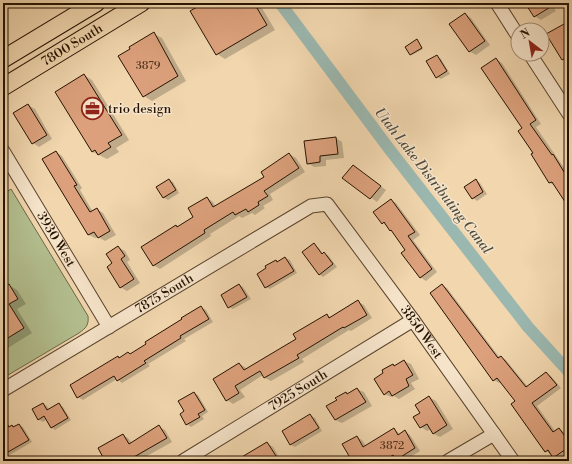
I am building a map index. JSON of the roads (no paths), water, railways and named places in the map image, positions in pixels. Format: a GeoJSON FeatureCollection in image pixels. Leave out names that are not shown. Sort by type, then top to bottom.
{"type":"FeatureCollection","features":[{"type":"Feature","properties":{"kind":"main road","name":"7800 South"},"geometry":{"type":"LineString","coordinates":[[3,59],[96,3]]}},
{"type":"Feature","properties":{"kind":"main road","name":"7800 South"},"geometry":{"type":"LineString","coordinates":[[3,87],[141,3]]}},
{"type":"Feature","properties":{"kind":"street"},"geometry":{"type":"LineString","coordinates":[[497,3],[510,23]]}},
{"type":"Feature","properties":{"kind":"street"},"geometry":{"type":"LineString","coordinates":[[535,62],[569,114]]}},
{"type":"Feature","properties":{"kind":"street","name":"3930 West"},"geometry":{"type":"LineString","coordinates":[[3,151],[109,327]]}},
{"type":"Feature","properties":{"kind":"street","name":"7875 South"},"geometry":{"type":"LineString","coordinates":[[3,390],[311,206],[327,204]]}},
{"type":"Feature","properties":{"kind":"street","name":"3850 West"},"geometry":{"type":"LineString","coordinates":[[327,204],[413,320],[513,461]]}},
{"type":"Feature","properties":{"kind":"street","name":"7925 South"},"geometry":{"type":"LineString","coordinates":[[183,461],[413,320]]}},
{"type":"Feature","properties":{"kind":"street"},"geometry":{"type":"LineString","coordinates":[[448,461],[494,434]]}},
{"type":"Feature","properties":{"kind":"waterway","name":"Utah Lake Distributing Canal"},"geometry":{"type":"LineString","coordinates":[[280,3],[390,150],[528,327],[569,372]]}},
{"type":"Feature","properties":{"kind":"place","name":"trio design"},"geometry":{"type":"Point","coordinates":[92,109]}}]}
